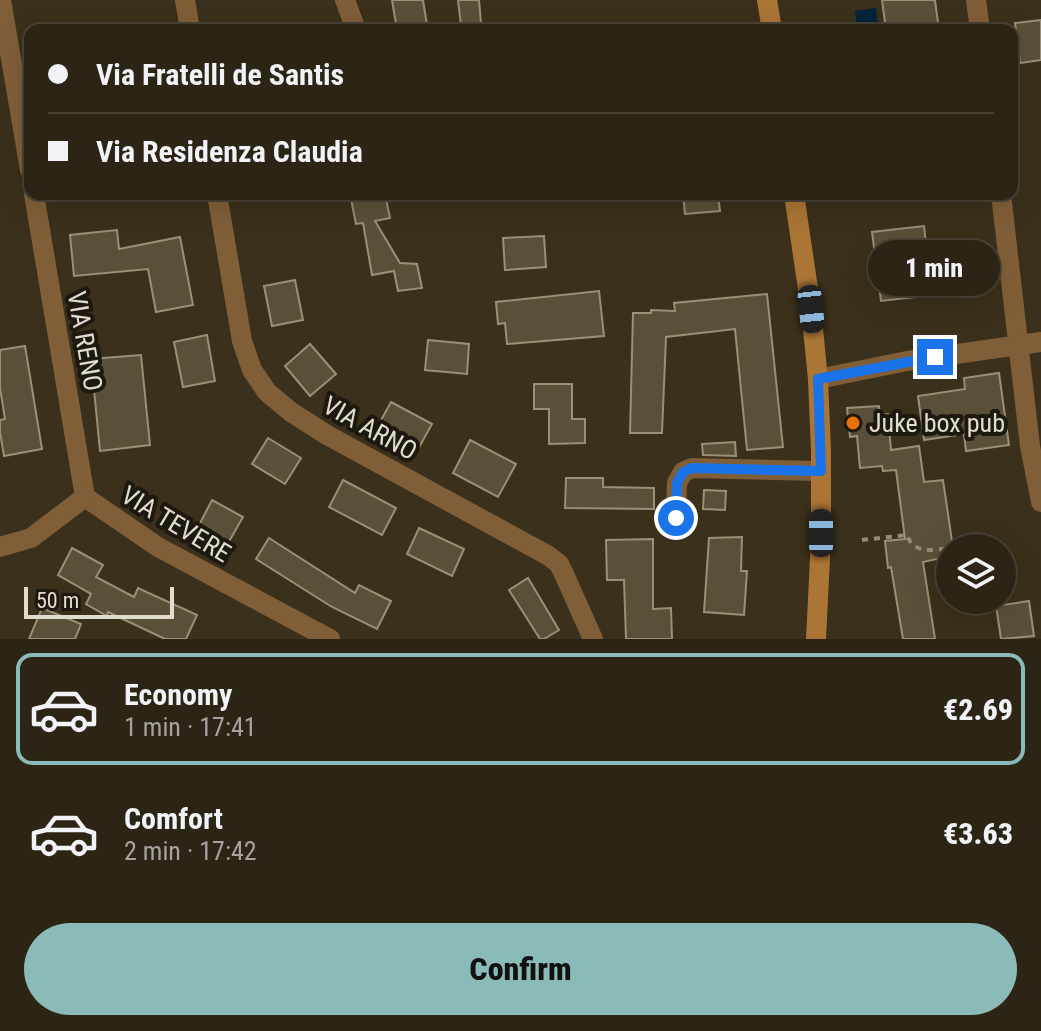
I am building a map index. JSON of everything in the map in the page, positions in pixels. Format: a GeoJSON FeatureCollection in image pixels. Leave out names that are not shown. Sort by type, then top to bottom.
{"type":"FeatureCollection","features":[{"type":"Feature","properties":{"kind":"main road"},"geometry":{"type":"LineString","coordinates":[[767,0],[771,24]]}},
{"type":"Feature","properties":{"kind":"main road"},"geometry":{"type":"LineString","coordinates":[[795,200],[818,379],[821,538],[816,639]]}},
{"type":"Feature","properties":{"kind":"street"},"geometry":{"type":"LineString","coordinates":[[1,0],[24,135]]}},
{"type":"Feature","properties":{"kind":"street"},"geometry":{"type":"LineString","coordinates":[[185,0],[189,24]]}},
{"type":"Feature","properties":{"kind":"street"},"geometry":{"type":"LineString","coordinates":[[345,0],[354,24]]}},
{"type":"Feature","properties":{"kind":"street"},"geometry":{"type":"LineString","coordinates":[[976,0],[979,24]]}},
{"type":"Feature","properties":{"kind":"street","name":"VIA RENO"},"geometry":{"type":"LineString","coordinates":[[35,200],[85,497]]}},
{"type":"Feature","properties":{"kind":"street","name":"VIA ARNO"},"geometry":{"type":"LineString","coordinates":[[218,200],[242,341],[252,370],[267,392],[327,435],[549,556],[559,564],[593,639]]}},
{"type":"Feature","properties":{"kind":"street"},"geometry":{"type":"LineString","coordinates":[[1002,200],[1030,446],[1041,502]]}},
{"type":"Feature","properties":{"kind":"street"},"geometry":{"type":"LineString","coordinates":[[818,379],[907,361],[1041,342]]}},
{"type":"Feature","properties":{"kind":"street"},"geometry":{"type":"LineString","coordinates":[[676,518],[677,483],[683,472],[692,468],[821,471]]}},
{"type":"Feature","properties":{"kind":"street","name":"VIA TEVERE"},"geometry":{"type":"LineString","coordinates":[[0,547],[31,538],[85,497],[158,547],[330,639]]}},
{"type":"Feature","properties":{"kind":"path"},"geometry":{"type":"LineString","coordinates":[[862,540],[907,535],[913,547],[936,548]]}},
{"type":"Feature","properties":{"kind":"water"},"geometry":{"type":"Polygon","coordinates":[[[876,8],[877,24],[856,24],[855,11],[876,8]]]}},
{"type":"Feature","properties":{"kind":"building"},"geometry":{"type":"Polygon","coordinates":[[[392,0],[423,0],[427,24],[396,24],[392,0]]]}},
{"type":"Feature","properties":{"kind":"building"},"geometry":{"type":"Polygon","coordinates":[[[458,0],[479,0],[481,23],[461,24],[458,0]]]}},
{"type":"Feature","properties":{"kind":"building"},"geometry":{"type":"Polygon","coordinates":[[[882,0],[935,0],[938,23],[885,24],[882,0]]]}},
{"type":"Feature","properties":{"kind":"building"},"geometry":{"type":"Polygon","coordinates":[[[1041,20],[1041,60],[1020,63],[1018,24],[1015,23],[1041,20]]]}},
{"type":"Feature","properties":{"kind":"building"},"geometry":{"type":"Polygon","coordinates":[[[351,200],[386,200],[390,218],[375,221],[400,263],[417,264],[422,288],[398,291],[394,271],[372,275],[363,223],[356,224],[351,200]]]}},
{"type":"Feature","properties":{"kind":"building"},"geometry":{"type":"Polygon","coordinates":[[[684,200],[719,200],[720,211],[685,214],[684,200]]]}},
{"type":"Feature","properties":{"kind":"building"},"geometry":{"type":"Polygon","coordinates":[[[924,226],[932,295],[881,301],[872,232],[924,226]]]}},
{"type":"Feature","properties":{"kind":"building"},"geometry":{"type":"Polygon","coordinates":[[[117,230],[119,249],[180,237],[193,305],[156,312],[148,269],[74,276],[70,235],[117,230]]]}},
{"type":"Feature","properties":{"kind":"building"},"geometry":{"type":"Polygon","coordinates":[[[544,236],[546,267],[505,270],[503,238],[544,236]]]}},
{"type":"Feature","properties":{"kind":"building"},"geometry":{"type":"Polygon","coordinates":[[[295,280],[303,320],[272,326],[264,286],[295,280]]]}},
{"type":"Feature","properties":{"kind":"building"},"geometry":{"type":"Polygon","coordinates":[[[599,291],[604,336],[507,344],[505,323],[498,324],[496,302],[599,291]]]}},
{"type":"Feature","properties":{"kind":"building"},"geometry":{"type":"Polygon","coordinates":[[[767,294],[783,447],[747,450],[735,329],[666,337],[662,433],[630,433],[633,313],[675,311],[674,303],[767,294]]]}},
{"type":"Feature","properties":{"kind":"building"},"geometry":{"type":"Polygon","coordinates":[[[207,335],[215,381],[183,387],[174,342],[207,335]]]}},
{"type":"Feature","properties":{"kind":"building"},"geometry":{"type":"Polygon","coordinates":[[[428,340],[469,344],[467,374],[425,370],[428,340]]]}},
{"type":"Feature","properties":{"kind":"building"},"geometry":{"type":"Polygon","coordinates":[[[310,344],[336,374],[310,396],[285,366],[310,344]]]}},
{"type":"Feature","properties":{"kind":"building"},"geometry":{"type":"Polygon","coordinates":[[[25,346],[42,449],[4,456],[0,432],[0,420],[5,419],[0,388],[0,350],[25,346]]]}},
{"type":"Feature","properties":{"kind":"building"},"geometry":{"type":"Polygon","coordinates":[[[141,355],[150,445],[100,451],[91,359],[141,355]]]}},
{"type":"Feature","properties":{"kind":"building"},"geometry":{"type":"Polygon","coordinates":[[[999,373],[1009,445],[966,451],[964,434],[924,440],[918,396],[965,389],[964,378],[999,373]]]}},
{"type":"Feature","properties":{"kind":"building"},"geometry":{"type":"Polygon","coordinates":[[[534,384],[572,384],[572,419],[585,419],[585,443],[549,444],[549,409],[534,409],[534,384]]]}},
{"type":"Feature","properties":{"kind":"building"},"geometry":{"type":"Polygon","coordinates":[[[391,402],[432,424],[416,453],[375,431],[391,402]]]}},
{"type":"Feature","properties":{"kind":"building"},"geometry":{"type":"Polygon","coordinates":[[[879,406],[880,415],[888,414],[891,450],[919,446],[924,482],[943,480],[951,534],[936,534],[936,559],[923,562],[935,639],[903,639],[885,541],[905,539],[896,470],[883,471],[882,466],[860,468],[857,436],[850,437],[847,408],[879,406]]]}},
{"type":"Feature","properties":{"kind":"building"},"geometry":{"type":"Polygon","coordinates":[[[268,438],[301,458],[285,484],[252,464],[268,438]]]}},
{"type":"Feature","properties":{"kind":"building"},"geometry":{"type":"Polygon","coordinates":[[[470,440],[516,464],[498,497],[453,473],[470,440]]]}},
{"type":"Feature","properties":{"kind":"building"},"geometry":{"type":"Polygon","coordinates":[[[735,442],[736,456],[703,455],[702,444],[735,442]]]}},
{"type":"Feature","properties":{"kind":"building"},"geometry":{"type":"Polygon","coordinates":[[[566,478],[603,478],[603,487],[654,488],[654,509],[565,508],[566,478]]]}},
{"type":"Feature","properties":{"kind":"building"},"geometry":{"type":"Polygon","coordinates":[[[343,480],[396,508],[382,535],[329,507],[343,480]]]}},
{"type":"Feature","properties":{"kind":"building"},"geometry":{"type":"Polygon","coordinates":[[[704,490],[726,491],[725,510],[703,509],[704,490]]]}},
{"type":"Feature","properties":{"kind":"building"},"geometry":{"type":"Polygon","coordinates":[[[212,500],[243,517],[226,547],[196,531],[212,500]]]}},
{"type":"Feature","properties":{"kind":"building"},"geometry":{"type":"Polygon","coordinates":[[[419,528],[464,549],[452,576],[407,554],[419,528]]]}},
{"type":"Feature","properties":{"kind":"building"},"geometry":{"type":"Polygon","coordinates":[[[742,537],[741,571],[747,571],[744,615],[704,612],[709,538],[742,537]]]}},
{"type":"Feature","properties":{"kind":"building"},"geometry":{"type":"Polygon","coordinates":[[[269,538],[355,593],[359,585],[391,601],[377,629],[332,607],[256,559],[269,538]]]}},
{"type":"Feature","properties":{"kind":"building"},"geometry":{"type":"Polygon","coordinates":[[[653,539],[653,609],[671,608],[672,639],[626,639],[624,580],[607,580],[606,540],[653,539]]]}},
{"type":"Feature","properties":{"kind":"building"},"geometry":{"type":"Polygon","coordinates":[[[72,548],[103,565],[96,577],[134,597],[138,588],[197,615],[186,639],[165,639],[108,612],[107,616],[86,604],[91,594],[58,575],[72,548]]]}},
{"type":"Feature","properties":{"kind":"building"},"geometry":{"type":"Polygon","coordinates":[[[528,578],[559,630],[544,639],[540,639],[509,590],[528,578]]]}},
{"type":"Feature","properties":{"kind":"building"},"geometry":{"type":"Polygon","coordinates":[[[1029,601],[1034,636],[1001,639],[997,614],[1016,614],[1016,603],[1029,601]]]}},
{"type":"Feature","properties":{"kind":"building"},"geometry":{"type":"Polygon","coordinates":[[[42,608],[81,624],[75,639],[29,639],[42,608]]]}},
{"type":"Feature","properties":{"kind":"place","name":"Juke box pub"},"geometry":{"type":"Point","coordinates":[853,423]}},
{"type":"Feature","properties":{"kind":"route"},"geometry":{"type":"LineString","coordinates":[[676,518],[677,483],[683,472],[692,468],[821,471],[818,379],[935,357]]}}]}
